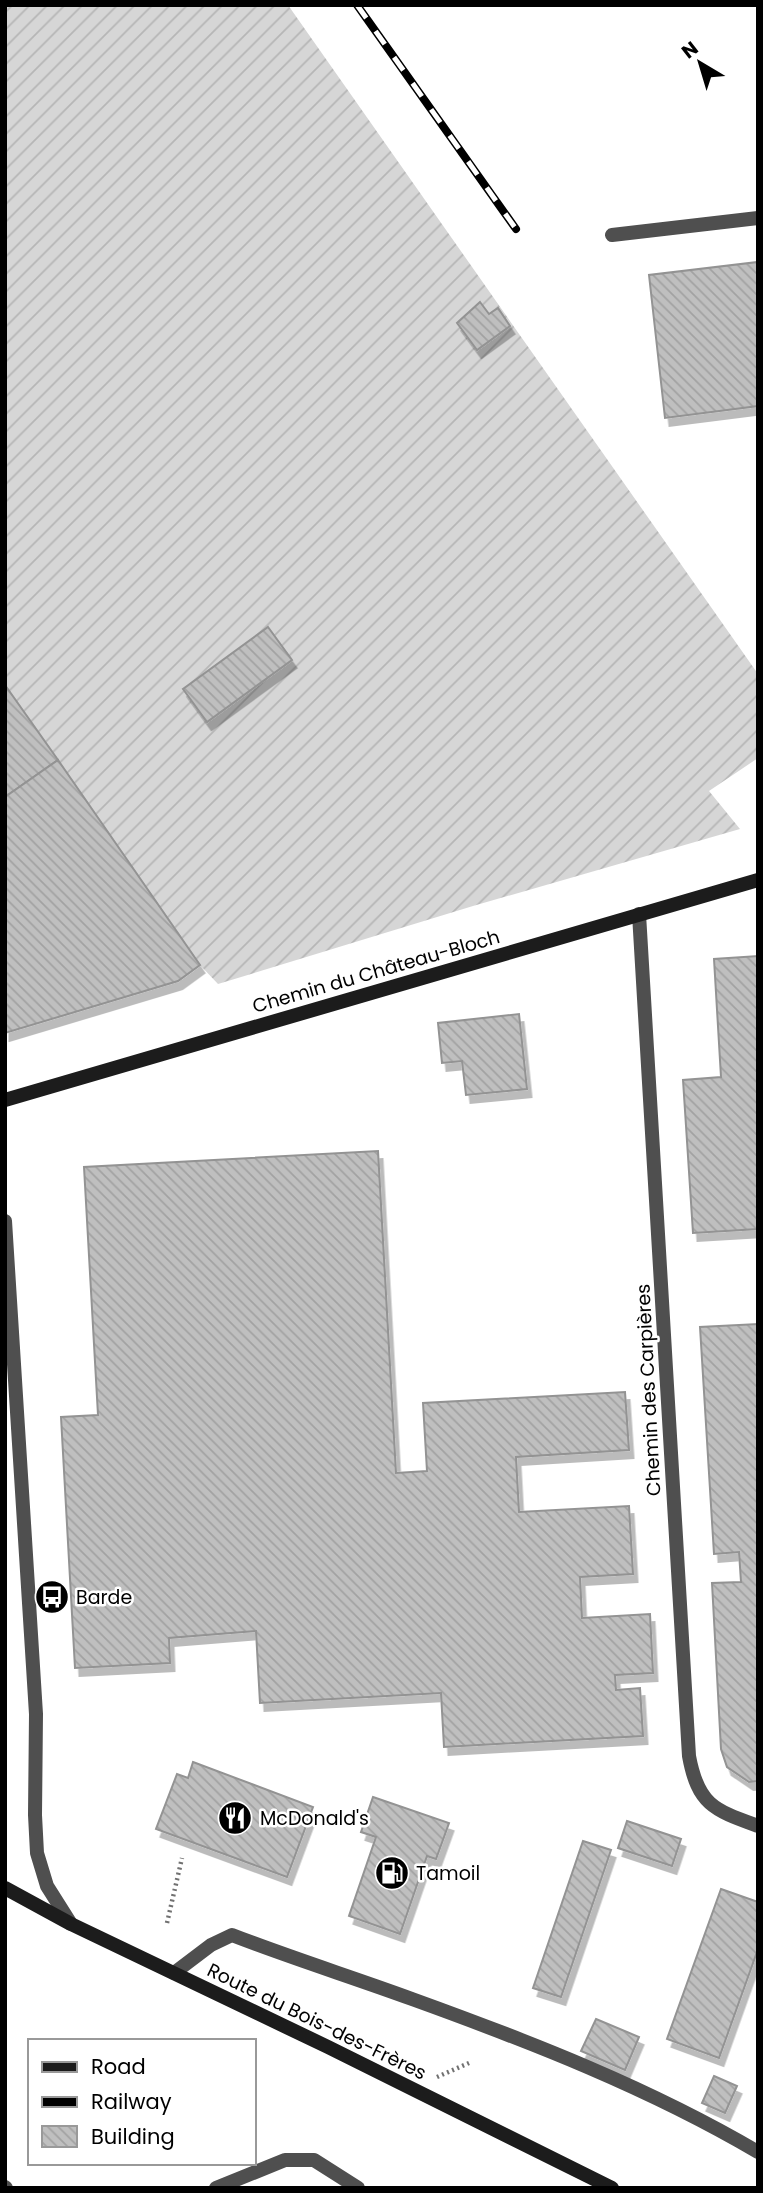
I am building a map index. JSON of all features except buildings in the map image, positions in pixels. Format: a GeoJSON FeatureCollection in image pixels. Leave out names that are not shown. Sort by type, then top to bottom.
{"type":"FeatureCollection","features":[{"type":"Feature","properties":{"kind":"street"},"geometry":{"type":"LineString","coordinates":[[612,236],[758,218]]}},
{"type":"Feature","properties":{"kind":"street","name":"Chemin du Château-Bloch"},"geometry":{"type":"LineString","coordinates":[[5,1100],[758,880]]}},
{"type":"Feature","properties":{"kind":"street","name":"Chemin des Carpières"},"geometry":{"type":"LineString","coordinates":[[639,914],[689,1756],[694,1781],[704,1797],[719,1810],[758,1826]]}},
{"type":"Feature","properties":{"kind":"street"},"geometry":{"type":"LineString","coordinates":[[5,1221],[36,1714],[37,1853],[47,1886],[71,1924]]}},
{"type":"Feature","properties":{"kind":"street","name":"Route du Bois-des-Frères"},"geometry":{"type":"LineString","coordinates":[[5,1888],[71,1924],[328,2047],[611,2188]]}},
{"type":"Feature","properties":{"kind":"street"},"geometry":{"type":"LineString","coordinates":[[174,1973],[211,1945],[232,1935],[411,1998],[633,2086],[713,2125],[758,2152]]}},
{"type":"Feature","properties":{"kind":"street"},"geometry":{"type":"LineString","coordinates":[[216,2188],[285,2160],[314,2160],[359,2188]]}},
{"type":"Feature","properties":{"kind":"path"},"geometry":{"type":"LineString","coordinates":[[167,1923],[181,1858]]}},
{"type":"Feature","properties":{"kind":"shaded area"},"geometry":{"type":"Polygon","coordinates":[[[5,5],[288,5],[758,674],[758,758],[709,791],[740,829],[473,906],[218,984],[200,965],[5,685],[5,5]]]}},
{"type":"Feature","properties":{"kind":"railway"},"geometry":{"type":"LineString","coordinates":[[357,5],[516,229]]}},
{"type":"Feature","properties":{"kind":"place","name":"Barde"},"geometry":{"type":"Point","coordinates":[52,1597]}},
{"type":"Feature","properties":{"kind":"place","name":"McDonald's"},"geometry":{"type":"Point","coordinates":[235,1818]}},
{"type":"Feature","properties":{"kind":"place","name":"Tamoil"},"geometry":{"type":"Point","coordinates":[392,1873]}}]}
